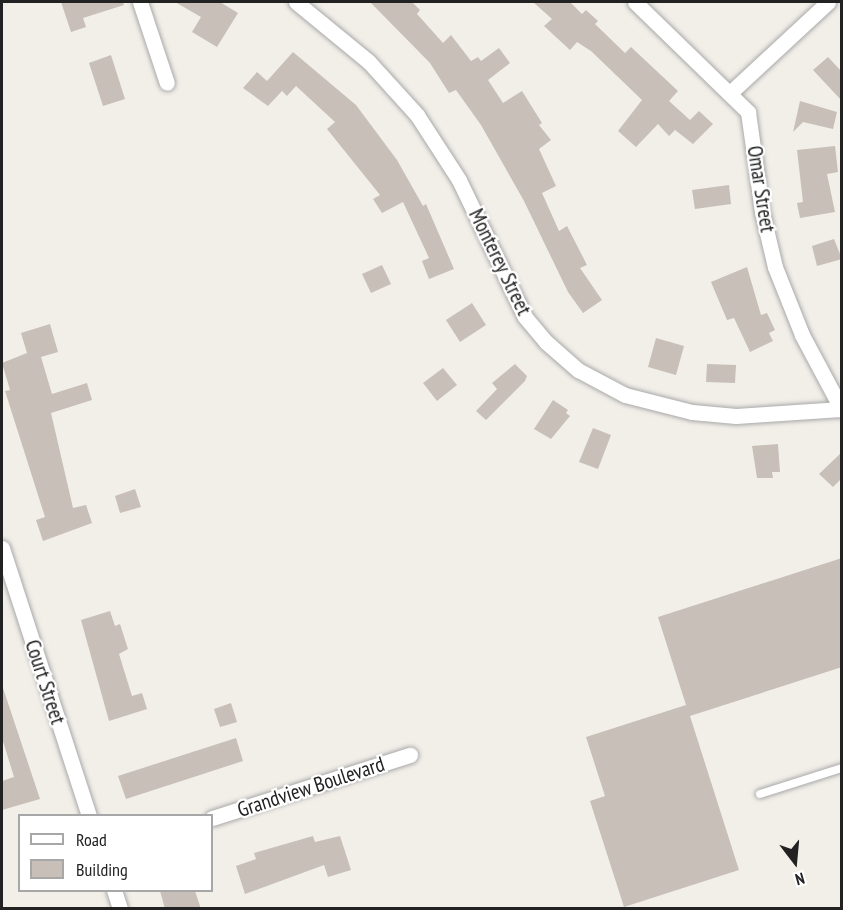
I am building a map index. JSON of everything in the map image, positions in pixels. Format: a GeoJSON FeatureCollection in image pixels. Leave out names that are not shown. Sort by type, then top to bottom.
{"type":"FeatureCollection","features":[{"type":"Feature","properties":{"kind":"street"},"geometry":{"type":"LineString","coordinates":[[140,2],[167,83]]}},
{"type":"Feature","properties":{"kind":"street","name":"Monterey Street"},"geometry":{"type":"LineString","coordinates":[[296,2],[369,62],[417,115],[464,190],[520,310],[546,342],[578,370],[626,395],[692,412],[742,416],[841,410]]}},
{"type":"Feature","properties":{"kind":"street","name":"Omar Street"},"geometry":{"type":"LineString","coordinates":[[635,2],[730,93],[750,117],[760,205],[780,280],[801,334],[841,410]]}},
{"type":"Feature","properties":{"kind":"street"},"geometry":{"type":"LineString","coordinates":[[730,93],[828,2]]}},
{"type":"Feature","properties":{"kind":"street","name":"Court Street"},"geometry":{"type":"LineString","coordinates":[[2,548],[89,814]]}},
{"type":"Feature","properties":{"kind":"street","name":"Grandview Boulevard"},"geometry":{"type":"LineString","coordinates":[[213,818],[410,755]]}},
{"type":"Feature","properties":{"kind":"street"},"geometry":{"type":"LineString","coordinates":[[114,892],[120,909]]}},
{"type":"Feature","properties":{"kind":"lane"},"geometry":{"type":"LineString","coordinates":[[760,794],[842,768]]}},
{"type":"Feature","properties":{"kind":"building"},"geometry":{"type":"Polygon","coordinates":[[[61,2],[123,2],[124,5],[83,18],[86,27],[71,32],[61,2]]]}},
{"type":"Feature","properties":{"kind":"building"},"geometry":{"type":"Polygon","coordinates":[[[175,2],[220,2],[238,13],[217,47],[192,32],[201,17],[175,2]]]}},
{"type":"Feature","properties":{"kind":"building"},"geometry":{"type":"Polygon","coordinates":[[[370,2],[412,2],[420,10],[417,14],[443,43],[451,35],[471,61],[478,57],[481,61],[499,48],[510,63],[488,80],[503,103],[522,91],[542,123],[539,125],[551,140],[539,149],[556,186],[542,193],[559,231],[567,226],[587,265],[580,268],[602,300],[583,313],[568,292],[524,201],[481,125],[456,90],[449,93],[430,63],[370,2]]]}},
{"type":"Feature","properties":{"kind":"building"},"geometry":{"type":"Polygon","coordinates":[[[533,2],[570,2],[582,14],[586,10],[598,21],[595,24],[625,53],[631,47],[678,91],[669,101],[690,120],[699,111],[713,124],[693,144],[675,130],[669,136],[658,124],[636,147],[618,131],[642,100],[591,51],[577,42],[570,50],[544,26],[552,19],[533,2]]]}},
{"type":"Feature","properties":{"kind":"building"},"geometry":{"type":"Polygon","coordinates":[[[293,52],[356,105],[397,160],[423,206],[426,204],[454,269],[429,279],[422,261],[429,258],[403,202],[382,213],[373,199],[380,195],[327,129],[335,122],[296,86],[287,96],[282,91],[268,106],[243,88],[257,72],[267,81],[293,52]]]}},
{"type":"Feature","properties":{"kind":"building"},"geometry":{"type":"Polygon","coordinates":[[[111,55],[125,99],[103,106],[89,63],[111,55]]]}},
{"type":"Feature","properties":{"kind":"building"},"geometry":{"type":"Polygon","coordinates":[[[828,57],[842,72],[842,101],[813,70],[828,57]]]}},
{"type":"Feature","properties":{"kind":"building"},"geometry":{"type":"Polygon","coordinates":[[[800,101],[837,112],[833,129],[803,122],[793,132],[800,101]]]}},
{"type":"Feature","properties":{"kind":"building"},"geometry":{"type":"Polygon","coordinates":[[[835,146],[838,172],[827,174],[835,212],[800,218],[797,203],[803,202],[797,150],[835,146]]]}},
{"type":"Feature","properties":{"kind":"building"},"geometry":{"type":"Polygon","coordinates":[[[729,185],[731,204],[695,209],[692,190],[729,185]]]}},
{"type":"Feature","properties":{"kind":"building"},"geometry":{"type":"Polygon","coordinates":[[[834,239],[842,259],[817,266],[812,246],[834,239]]]}},
{"type":"Feature","properties":{"kind":"building"},"geometry":{"type":"Polygon","coordinates":[[[382,265],[391,284],[371,293],[362,274],[382,265]]]}},
{"type":"Feature","properties":{"kind":"building"},"geometry":{"type":"Polygon","coordinates":[[[747,267],[761,315],[767,313],[775,330],[769,333],[773,341],[750,352],[734,318],[727,320],[711,282],[747,267]]]}},
{"type":"Feature","properties":{"kind":"building"},"geometry":{"type":"Polygon","coordinates":[[[472,303],[486,325],[460,342],[446,320],[472,303]]]}},
{"type":"Feature","properties":{"kind":"building"},"geometry":{"type":"Polygon","coordinates":[[[50,324],[58,352],[41,357],[52,394],[87,383],[92,400],[51,413],[73,508],[86,505],[92,523],[43,541],[36,520],[45,517],[5,391],[10,390],[2,363],[27,353],[21,333],[50,324]]]}},
{"type":"Feature","properties":{"kind":"building"},"geometry":{"type":"Polygon","coordinates":[[[656,338],[684,346],[676,375],[648,367],[656,338]]]}},
{"type":"Feature","properties":{"kind":"building"},"geometry":{"type":"Polygon","coordinates":[[[515,364],[527,376],[525,381],[486,420],[476,411],[497,389],[492,383],[515,364]]]}},
{"type":"Feature","properties":{"kind":"building"},"geometry":{"type":"Polygon","coordinates":[[[707,364],[736,365],[735,383],[706,382],[707,364]]]}},
{"type":"Feature","properties":{"kind":"building"},"geometry":{"type":"Polygon","coordinates":[[[443,368],[457,385],[437,401],[423,383],[443,368]]]}},
{"type":"Feature","properties":{"kind":"building"},"geometry":{"type":"Polygon","coordinates":[[[553,400],[568,410],[566,413],[570,416],[551,439],[534,429],[553,400]]]}},
{"type":"Feature","properties":{"kind":"building"},"geometry":{"type":"Polygon","coordinates":[[[593,428],[611,435],[598,469],[579,462],[593,428]]]}},
{"type":"Feature","properties":{"kind":"building"},"geometry":{"type":"Polygon","coordinates":[[[778,444],[780,472],[772,472],[773,478],[757,478],[752,446],[778,444]]]}},
{"type":"Feature","properties":{"kind":"building"},"geometry":{"type":"Polygon","coordinates":[[[842,452],[842,478],[833,487],[819,474],[842,452]]]}},
{"type":"Feature","properties":{"kind":"building"},"geometry":{"type":"Polygon","coordinates":[[[135,489],[141,507],[120,513],[115,496],[135,489]]]}},
{"type":"Feature","properties":{"kind":"building"},"geometry":{"type":"Polygon","coordinates":[[[842,558],[842,667],[690,716],[739,870],[624,907],[590,801],[605,796],[586,737],[686,705],[658,617],[842,558]]]}},
{"type":"Feature","properties":{"kind":"building"},"geometry":{"type":"Polygon","coordinates":[[[110,611],[115,626],[120,624],[128,649],[119,654],[132,696],[142,693],[147,709],[109,721],[81,620],[110,611]]]}},
{"type":"Feature","properties":{"kind":"building"},"geometry":{"type":"Polygon","coordinates":[[[2,685],[40,799],[2,810],[2,781],[14,777],[2,738],[2,685]]]}},
{"type":"Feature","properties":{"kind":"building"},"geometry":{"type":"Polygon","coordinates":[[[231,703],[237,722],[220,727],[214,709],[231,703]]]}},
{"type":"Feature","properties":{"kind":"building"},"geometry":{"type":"Polygon","coordinates":[[[236,738],[243,761],[126,799],[118,776],[236,738]]]}},
{"type":"Feature","properties":{"kind":"building"},"geometry":{"type":"Polygon","coordinates":[[[313,836],[315,842],[340,836],[351,870],[328,877],[324,865],[245,894],[236,866],[256,859],[254,853],[313,836]]]}},
{"type":"Feature","properties":{"kind":"building"},"geometry":{"type":"Polygon","coordinates":[[[160,892],[195,892],[201,909],[165,909],[160,892]]]}}]}
